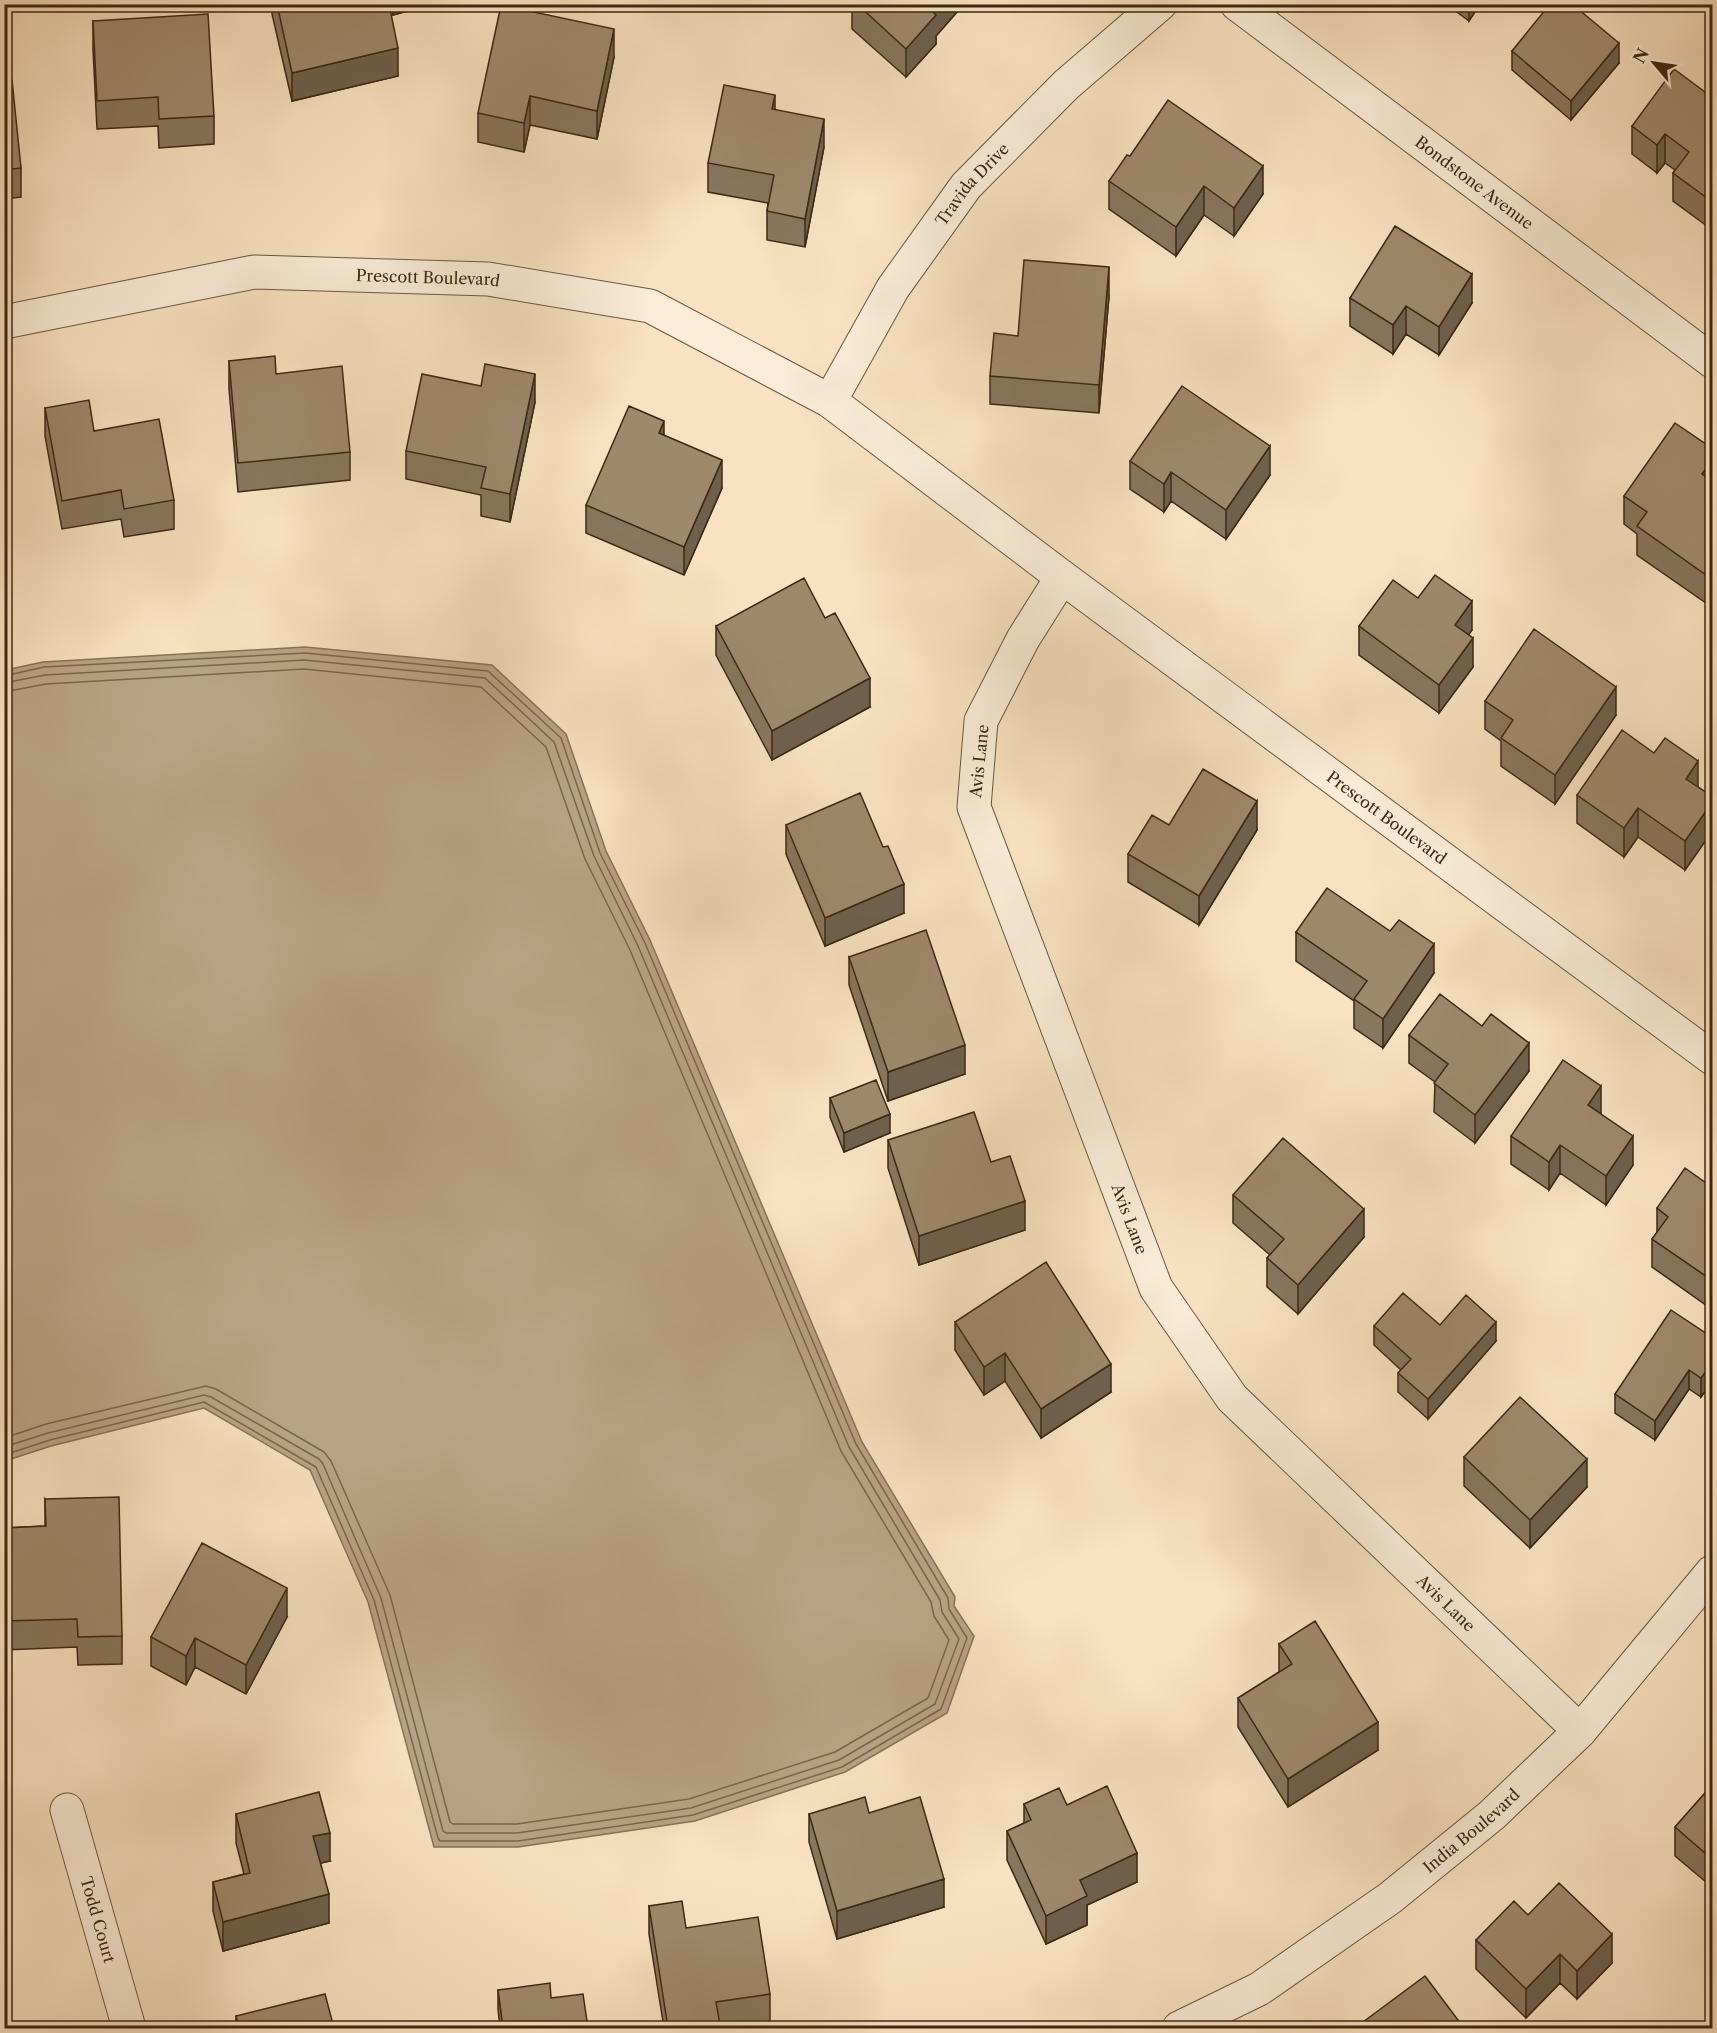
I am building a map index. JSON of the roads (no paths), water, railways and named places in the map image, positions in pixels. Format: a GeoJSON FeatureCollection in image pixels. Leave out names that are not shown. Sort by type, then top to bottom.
{"type":"FeatureCollection","features":[{"type":"Feature","properties":{"kind":"street","name":"Travida Drive"},"geometry":{"type":"LineString","coordinates":[[830,401],[893,288],[966,186],[1066,85],[1160,4]]}},
{"type":"Feature","properties":{"kind":"street","name":"Bondstone Avenue"},"geometry":{"type":"LineString","coordinates":[[1237,4],[1713,361]]}},
{"type":"Feature","properties":{"kind":"street","name":"Prescott Boulevard"},"geometry":{"type":"LineString","coordinates":[[4,322],[254,272],[488,279],[650,306],[830,401],[1062,578],[1713,1058]]}},
{"type":"Feature","properties":{"kind":"street","name":"Avis Lane"},"geometry":{"type":"LineString","coordinates":[[1062,578],[1023,639],[981,720],[974,807],[1156,1288],[1232,1398],[1580,1731]]}},
{"type":"Feature","properties":{"kind":"street","name":"India Boulevard"},"geometry":{"type":"LineString","coordinates":[[1179,2028],[1259,1989],[1390,1898],[1492,1815],[1580,1731],[1713,1572]]}},
{"type":"Feature","properties":{"kind":"street","name":"Todd Court"},"geometry":{"type":"LineString","coordinates":[[67,1810],[129,2028]]}},
{"type":"Feature","properties":{"kind":"water"},"geometry":{"type":"Polygon","coordinates":[[[305,647],[492,665],[566,734],[606,851],[650,940],[862,1442],[955,1597],[954,1606],[974,1636],[947,1713],[845,1772],[695,1821],[518,1847],[434,1847],[368,1602],[310,1470],[204,1408],[51,1446],[5,1461],[5,670],[43,662],[305,647]]]}}]}
